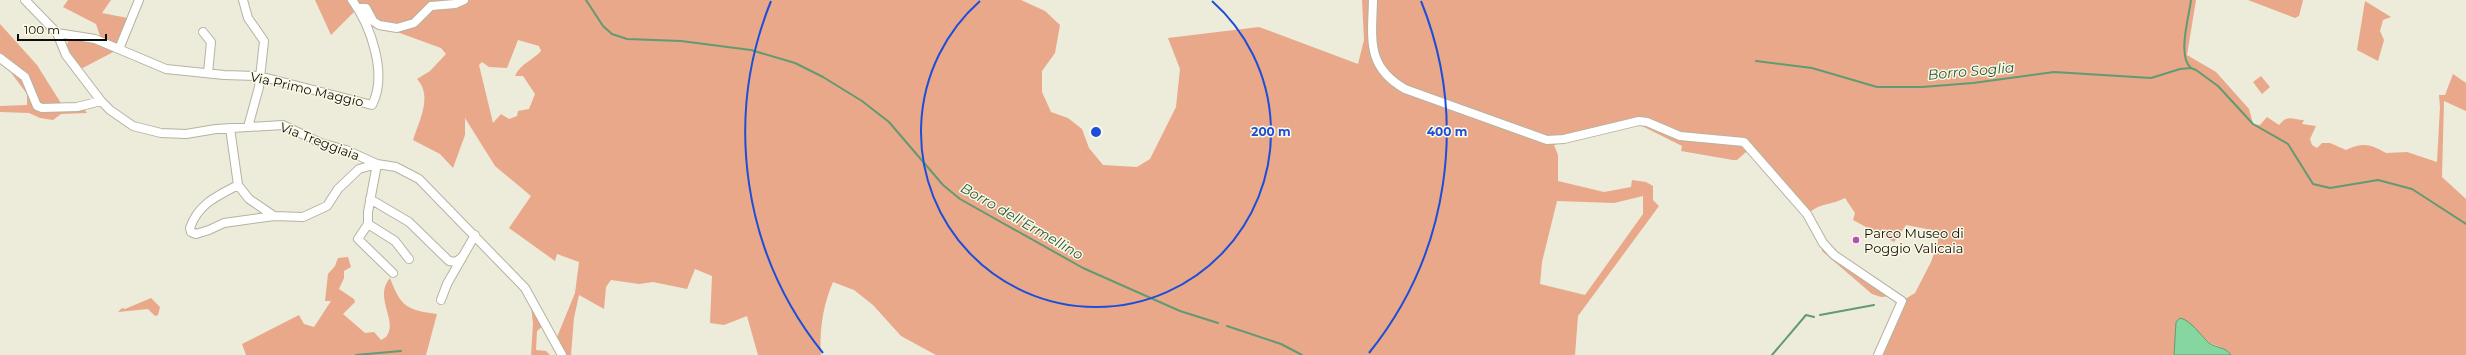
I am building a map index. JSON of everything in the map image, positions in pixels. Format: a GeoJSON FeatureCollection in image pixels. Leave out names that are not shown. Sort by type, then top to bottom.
{"type":"FeatureCollection","features":[{"type":"Feature","properties":{"kind":"street","name":"Via Treggiaia"},"geometry":{"type":"LineString","coordinates":[[25,0],[40,13],[57,33],[66,55],[101,101],[110,110],[133,126],[161,132],[186,134],[230,128],[283,125],[321,143],[346,150],[378,164],[396,167],[419,178],[525,288],[562,355]]}},
{"type":"Feature","properties":{"kind":"street"},"geometry":{"type":"LineString","coordinates":[[119,49],[139,0]]}},
{"type":"Feature","properties":{"kind":"street"},"geometry":{"type":"LineString","coordinates":[[243,0],[248,18],[264,41],[259,87],[248,127]]}},
{"type":"Feature","properties":{"kind":"street"},"geometry":{"type":"LineString","coordinates":[[352,0],[358,8],[366,8],[373,21],[379,25],[397,28],[414,24],[431,6],[454,4],[464,0]]}},
{"type":"Feature","properties":{"kind":"street"},"geometry":{"type":"LineString","coordinates":[[1373,0],[1374,55],[1389,80],[1405,89],[1537,138],[1564,139],[1626,123],[1647,122],[1680,136],[1744,142],[1807,214],[1823,243],[1834,255],[1902,301],[1878,355]]}},
{"type":"Feature","properties":{"kind":"street","name":"Via Primo Maggio"},"geometry":{"type":"LineString","coordinates":[[57,33],[95,39],[166,69],[259,76],[372,105],[378,93],[380,70],[378,60],[358,8]]}},
{"type":"Feature","properties":{"kind":"street"},"geometry":{"type":"LineString","coordinates":[[203,32],[211,42],[208,73]]}},
{"type":"Feature","properties":{"kind":"street"},"geometry":{"type":"LineString","coordinates":[[0,58],[25,78],[37,106],[42,108],[77,107],[101,101]]}},
{"type":"Feature","properties":{"kind":"street"},"geometry":{"type":"LineString","coordinates":[[230,128],[238,185],[249,199],[274,216]]}},
{"type":"Feature","properties":{"kind":"street"},"geometry":{"type":"LineString","coordinates":[[238,185],[218,195],[199,209],[190,228],[191,232],[196,234],[224,223],[274,216],[303,217],[327,206],[338,189],[359,169],[378,164],[370,199],[368,224],[358,239],[360,243],[393,273]]}},
{"type":"Feature","properties":{"kind":"street"},"geometry":{"type":"LineString","coordinates":[[370,199],[409,222],[449,261],[456,262],[462,257]]}},
{"type":"Feature","properties":{"kind":"street"},"geometry":{"type":"LineString","coordinates":[[368,224],[395,241],[409,259]]}},
{"type":"Feature","properties":{"kind":"street"},"geometry":{"type":"LineString","coordinates":[[441,300],[462,257],[475,235]]}},
{"type":"Feature","properties":{"kind":"shaded area"},"geometry":{"type":"Polygon","coordinates":[[[68,0],[111,0],[102,13],[133,19],[119,49],[77,71],[67,53],[67,44],[72,35],[102,42],[96,24],[63,7],[68,0]]]}},
{"type":"Feature","properties":{"kind":"shaded area"},"geometry":{"type":"Polygon","coordinates":[[[315,0],[1021,0],[1045,11],[1060,25],[1055,53],[1042,71],[1042,92],[1051,112],[1068,118],[1082,129],[1089,148],[1103,165],[1137,167],[1150,159],[1176,107],[1180,69],[1168,38],[1259,27],[1358,64],[1364,40],[1362,0],[2196,0],[2187,55],[2216,72],[2249,109],[2253,124],[2260,125],[2267,117],[2279,125],[2290,118],[2304,120],[2302,124],[2316,126],[2310,139],[2312,145],[2317,148],[2322,143],[2330,143],[2346,150],[2357,146],[2366,145],[2386,153],[2407,152],[2437,162],[2440,107],[2439,95],[2445,95],[2453,74],[2466,83],[2466,111],[2444,101],[2442,177],[2466,199],[2466,355],[2231,355],[2220,347],[2210,343],[2190,325],[2179,320],[2176,322],[2174,355],[1878,355],[1902,301],[1915,293],[1931,262],[1938,242],[1937,231],[1906,225],[1894,242],[1853,220],[1855,213],[1845,198],[1821,206],[1807,214],[1761,159],[1746,152],[1737,160],[1733,160],[1681,151],[1682,146],[1642,126],[1620,125],[1554,145],[1558,155],[1558,181],[1604,192],[1631,187],[1632,180],[1646,182],[1653,186],[1653,200],[1659,206],[1578,316],[1575,355],[936,355],[901,336],[873,305],[854,290],[833,282],[822,318],[821,355],[758,355],[747,316],[724,325],[710,323],[712,276],[695,269],[687,289],[653,282],[639,284],[611,280],[606,287],[604,309],[579,295],[574,318],[571,355],[562,355],[555,342],[575,293],[579,262],[557,254],[555,261],[509,228],[531,196],[495,166],[465,118],[465,135],[453,168],[440,154],[413,140],[421,117],[424,101],[422,86],[417,79],[430,71],[446,54],[441,48],[386,28],[358,8],[331,35],[315,0]],[[518,40],[507,68],[489,67],[482,62],[479,65],[493,123],[501,114],[509,119],[517,116],[518,111],[529,109],[535,94],[523,76],[515,76],[523,65],[541,51],[539,46],[518,40]],[[1643,196],[1614,203],[1557,201],[1542,262],[1540,284],[1585,295],[1643,214],[1643,196]]]}},
{"type":"Feature","properties":{"kind":"shaded area"},"geometry":{"type":"Polygon","coordinates":[[[2248,0],[2303,0],[2299,16],[2295,18],[2248,0]]]}},
{"type":"Feature","properties":{"kind":"shaded area"},"geometry":{"type":"Polygon","coordinates":[[[2365,1],[2391,17],[2383,20],[2380,31],[2384,40],[2378,61],[2357,50],[2365,1]]]}},
{"type":"Feature","properties":{"kind":"shaded area"},"geometry":{"type":"Polygon","coordinates":[[[0,24],[37,65],[64,108],[82,106],[87,113],[61,114],[53,120],[40,118],[29,113],[0,112],[0,106],[27,105],[27,94],[0,58],[0,24]]]}},
{"type":"Feature","properties":{"kind":"shaded area"},"geometry":{"type":"Polygon","coordinates":[[[2261,76],[2270,87],[2262,94],[2253,82],[2261,76]]]}},
{"type":"Feature","properties":{"kind":"shaded area"},"geometry":{"type":"Polygon","coordinates":[[[1823,243],[1893,296],[1881,297],[1872,294],[1822,251],[1823,243]]]}},
{"type":"Feature","properties":{"kind":"shaded area"},"geometry":{"type":"Polygon","coordinates":[[[348,257],[351,267],[344,271],[344,278],[339,289],[354,299],[355,302],[343,314],[365,333],[374,332],[381,340],[386,337],[390,324],[384,293],[385,286],[390,278],[398,295],[406,305],[419,311],[437,314],[426,355],[246,355],[242,344],[299,315],[304,324],[314,327],[331,301],[325,301],[328,274],[335,266],[338,258],[348,257]]]}},
{"type":"Feature","properties":{"kind":"shaded area"},"geometry":{"type":"Polygon","coordinates":[[[151,298],[160,307],[158,315],[155,316],[148,309],[118,312],[122,308],[125,309],[151,298]]]}},
{"type":"Feature","properties":{"kind":"shaded area"},"geometry":{"type":"Polygon","coordinates":[[[531,306],[544,325],[537,331],[536,350],[546,351],[550,355],[531,355],[533,324],[531,306]]]}},
{"type":"Feature","properties":{"kind":"shaded area"},"geometry":{"type":"Polygon","coordinates":[[[2180,318],[2192,325],[2209,343],[2226,350],[2231,355],[2174,355],[2176,322],[2180,318]]]}},
{"type":"Feature","properties":{"kind":"waterway","name":"Borro dell'Ermellino"},"geometry":{"type":"LineString","coordinates":[[586,0],[603,26],[612,34],[627,39],[681,41],[751,50],[795,63],[823,77],[862,101],[889,122],[943,185],[960,199],[1083,268],[1180,311],[1218,323]]}},
{"type":"Feature","properties":{"kind":"waterway","name":"Borro Soglia"},"geometry":{"type":"LineString","coordinates":[[2191,0],[2184,46],[2187,62],[2191,68]]}},
{"type":"Feature","properties":{"kind":"waterway","name":"Borro Soglia"},"geometry":{"type":"LineString","coordinates":[[1756,61],[1812,68],[1877,87],[1922,87],[1973,83],[2054,72],[2151,78],[2180,69],[2191,68],[2218,86],[2253,124],[2288,144],[2313,184],[2330,188],[2378,180],[2412,189],[2466,224]]}},
{"type":"Feature","properties":{"kind":"waterway","name":"Borro dell'Ermellino"},"geometry":{"type":"LineString","coordinates":[[1820,315],[1874,305]]}},
{"type":"Feature","properties":{"kind":"waterway","name":"Borro dell'Ermellino"},"geometry":{"type":"LineString","coordinates":[[1772,355],[1806,315],[1814,317]]}},
{"type":"Feature","properties":{"kind":"waterway","name":"Borro dell'Ermellino"},"geometry":{"type":"LineString","coordinates":[[1227,326],[1281,344],[1302,355]]}},
{"type":"Feature","properties":{"kind":"waterway"},"geometry":{"type":"LineString","coordinates":[[356,355],[401,351]]}},
{"type":"Feature","properties":{"kind":"place","name":"Parco Museo di Poggio Valicaia"},"geometry":{"type":"Point","coordinates":[1856,240]}}]}
